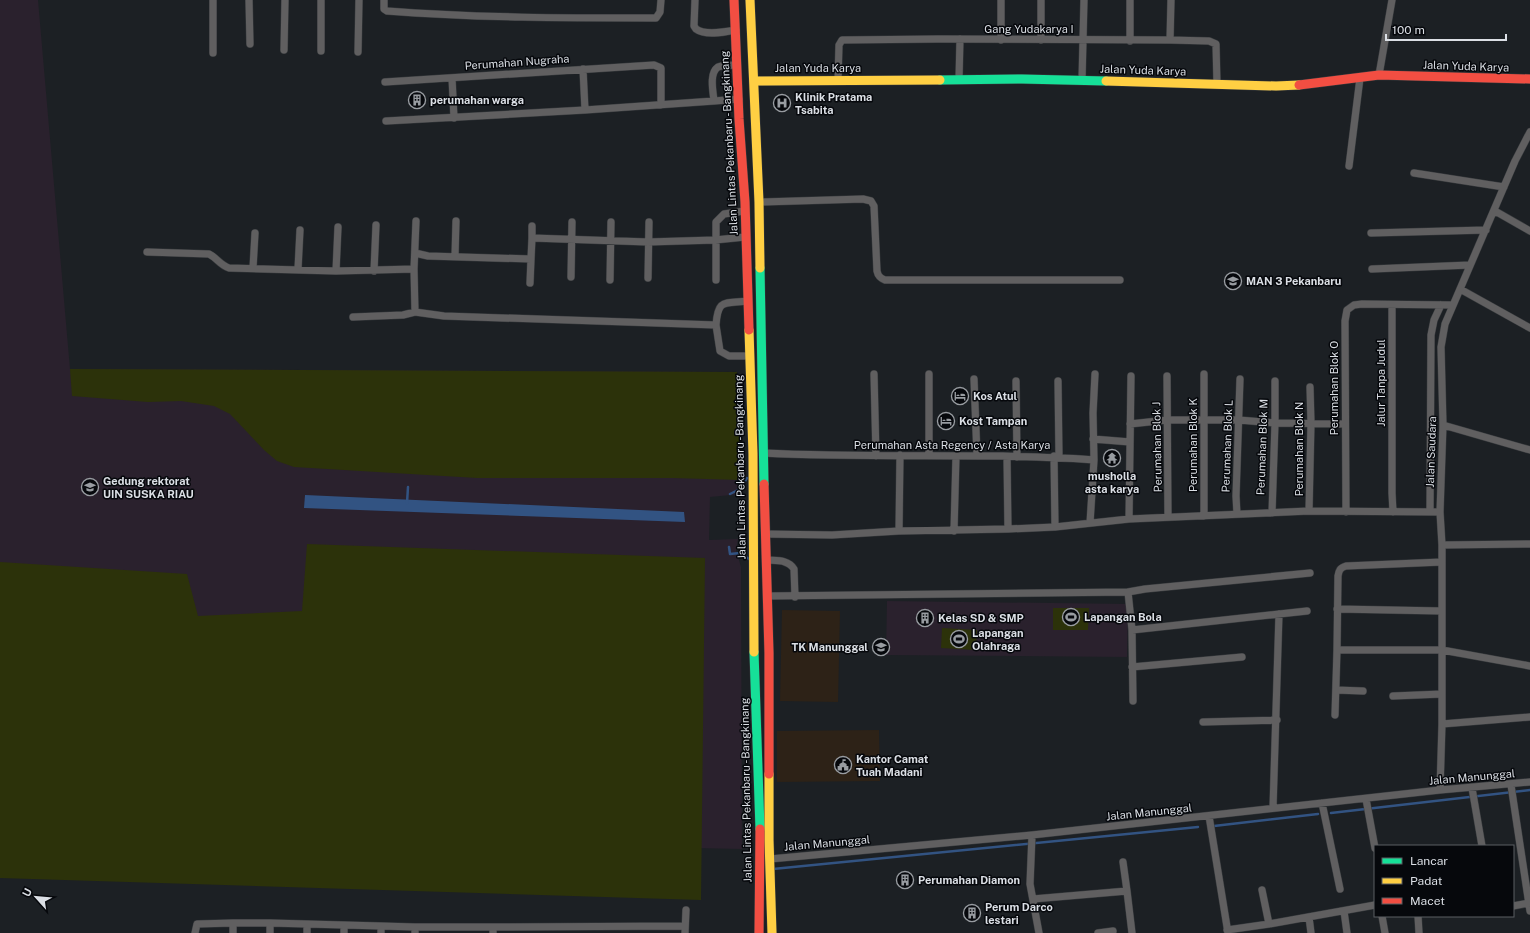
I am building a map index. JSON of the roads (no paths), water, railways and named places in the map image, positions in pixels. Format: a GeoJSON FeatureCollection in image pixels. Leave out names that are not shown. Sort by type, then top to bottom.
{"type":"FeatureCollection","features":[{"type":"Feature","properties":{"kind":"main road","name":"Jalan Lintas Pekanbaru - Bangkinang"},"geometry":{"type":"LineString","coordinates":[[734,0],[750,356],[754,532],[754,651],[758,728],[760,850],[759,933]]}},
{"type":"Feature","properties":{"kind":"main road"},"geometry":{"type":"LineString","coordinates":[[750,0],[759,202],[760,300],[768,596],[772,933]]}},
{"type":"Feature","properties":{"kind":"main road","name":"Jalan Yuda Karya"},"geometry":{"type":"LineString","coordinates":[[754,80],[1082,80],[1276,86],[1308,84],[1379,75],[1530,79]]}},
{"type":"Feature","properties":{"kind":"main road"},"geometry":{"type":"LineString","coordinates":[[758,728],[764,729],[770,726]]}},
{"type":"Feature","properties":{"kind":"main road"},"geometry":{"type":"LineString","coordinates":[[758,751],[763,746],[769,748]]}},
{"type":"Feature","properties":{"kind":"street"},"geometry":{"type":"LineString","coordinates":[[213,0],[214,53]]}},
{"type":"Feature","properties":{"kind":"street"},"geometry":{"type":"LineString","coordinates":[[249,0],[250,44]]}},
{"type":"Feature","properties":{"kind":"street"},"geometry":{"type":"LineString","coordinates":[[284,50],[285,0]]}},
{"type":"Feature","properties":{"kind":"street"},"geometry":{"type":"LineString","coordinates":[[321,0],[321,51]]}},
{"type":"Feature","properties":{"kind":"street"},"geometry":{"type":"LineString","coordinates":[[358,52],[359,0]]}},
{"type":"Feature","properties":{"kind":"street"},"geometry":{"type":"LineString","coordinates":[[384,0],[384,9],[387,11],[450,16],[656,18],[660,12],[661,0]]}},
{"type":"Feature","properties":{"kind":"street"},"geometry":{"type":"LineString","coordinates":[[695,0],[694,26],[696,29],[703,32],[726,32],[736,30]]}},
{"type":"Feature","properties":{"kind":"street"},"geometry":{"type":"LineString","coordinates":[[1000,0],[1001,40]]}},
{"type":"Feature","properties":{"kind":"street"},"geometry":{"type":"LineString","coordinates":[[1041,0],[1041,40]]}},
{"type":"Feature","properties":{"kind":"street"},"geometry":{"type":"LineString","coordinates":[[1082,80],[1084,0]]}},
{"type":"Feature","properties":{"kind":"street"},"geometry":{"type":"LineString","coordinates":[[1130,0],[1130,41]]}},
{"type":"Feature","properties":{"kind":"street"},"geometry":{"type":"LineString","coordinates":[[1170,40],[1171,0]]}},
{"type":"Feature","properties":{"kind":"street"},"geometry":{"type":"LineString","coordinates":[[1379,75],[1392,0]]}},
{"type":"Feature","properties":{"kind":"street","name":"Gang Yudakarya I"},"geometry":{"type":"LineString","coordinates":[[838,80],[838,51],[842,40],[1170,40],[1209,41],[1216,44],[1217,84]]}},
{"type":"Feature","properties":{"kind":"street"},"geometry":{"type":"LineString","coordinates":[[959,79],[960,40]]}},
{"type":"Feature","properties":{"kind":"street","name":"Perumahan Nugraha"},"geometry":{"type":"LineString","coordinates":[[385,82],[583,68],[654,65],[661,68],[661,105]]}},
{"type":"Feature","properties":{"kind":"street"},"geometry":{"type":"LineString","coordinates":[[714,101],[714,71],[719,67],[737,65]]}},
{"type":"Feature","properties":{"kind":"street","name":"Perumahan Nugraha"},"geometry":{"type":"LineString","coordinates":[[583,68],[585,110]]}},
{"type":"Feature","properties":{"kind":"street","name":"Perumahan Nugraha"},"geometry":{"type":"LineString","coordinates":[[452,78],[454,118]]}},
{"type":"Feature","properties":{"kind":"street"},"geometry":{"type":"LineString","coordinates":[[1349,166],[1360,78]]}},
{"type":"Feature","properties":{"kind":"street"},"geometry":{"type":"LineString","coordinates":[[386,121],[585,110],[739,99]]}},
{"type":"Feature","properties":{"kind":"street","name":"Jalan Saudara"},"geometry":{"type":"LineString","coordinates":[[1440,790],[1442,724],[1442,545],[1440,512],[1443,425],[1441,347],[1445,324],[1495,211],[1504,187],[1530,132]]}},
{"type":"Feature","properties":{"kind":"street"},"geometry":{"type":"LineString","coordinates":[[1414,173],[1504,187]]}},
{"type":"Feature","properties":{"kind":"street"},"geometry":{"type":"LineString","coordinates":[[759,202],[863,199],[871,201],[874,206],[876,271],[880,278],[885,280],[1120,280]]}},
{"type":"Feature","properties":{"kind":"street"},"geometry":{"type":"LineString","coordinates":[[716,280],[715,226],[719,217],[724,214],[744,211]]}},
{"type":"Feature","properties":{"kind":"street"},"geometry":{"type":"LineString","coordinates":[[1495,211],[1530,231]]}},
{"type":"Feature","properties":{"kind":"street"},"geometry":{"type":"LineString","coordinates":[[415,312],[414,270],[416,221]]}},
{"type":"Feature","properties":{"kind":"street"},"geometry":{"type":"LineString","coordinates":[[455,256],[456,221]]}},
{"type":"Feature","properties":{"kind":"street"},"geometry":{"type":"LineString","coordinates":[[571,277],[572,222]]}},
{"type":"Feature","properties":{"kind":"street"},"geometry":{"type":"LineString","coordinates":[[610,280],[611,222]]}},
{"type":"Feature","properties":{"kind":"street"},"geometry":{"type":"LineString","coordinates":[[648,222],[648,278]]}},
{"type":"Feature","properties":{"kind":"street"},"geometry":{"type":"LineString","coordinates":[[374,270],[376,225]]}},
{"type":"Feature","properties":{"kind":"street"},"geometry":{"type":"LineString","coordinates":[[530,283],[532,226]]}},
{"type":"Feature","properties":{"kind":"street"},"geometry":{"type":"LineString","coordinates":[[336,270],[338,227]]}},
{"type":"Feature","properties":{"kind":"street"},"geometry":{"type":"LineString","coordinates":[[298,269],[300,230]]}},
{"type":"Feature","properties":{"kind":"street"},"geometry":{"type":"LineString","coordinates":[[1371,233],[1486,230]]}},
{"type":"Feature","properties":{"kind":"street"},"geometry":{"type":"LineString","coordinates":[[253,268],[255,233]]}},
{"type":"Feature","properties":{"kind":"street"},"geometry":{"type":"LineString","coordinates":[[532,238],[611,242],[648,242],[715,240],[745,237]]}},
{"type":"Feature","properties":{"kind":"street"},"geometry":{"type":"LineString","coordinates":[[147,252],[203,253],[214,256],[228,268],[414,270]]}},
{"type":"Feature","properties":{"kind":"street"},"geometry":{"type":"LineString","coordinates":[[415,253],[428,256],[531,259]]}},
{"type":"Feature","properties":{"kind":"street"},"geometry":{"type":"LineString","coordinates":[[1372,269],[1470,265]]}},
{"type":"Feature","properties":{"kind":"street"},"geometry":{"type":"LineString","coordinates":[[1460,289],[1530,328]]}},
{"type":"Feature","properties":{"kind":"street"},"geometry":{"type":"LineString","coordinates":[[748,301],[724,304],[719,307],[716,325],[720,351],[729,356],[750,356]]}},
{"type":"Feature","properties":{"kind":"street"},"geometry":{"type":"LineString","coordinates":[[1392,304],[1453,305]]}},
{"type":"Feature","properties":{"kind":"street","name":"Perumahan Blok O"},"geometry":{"type":"LineString","coordinates":[[1346,512],[1345,321],[1347,310],[1354,305],[1392,304]]}},
{"type":"Feature","properties":{"kind":"street","name":"Jalur Tanpa Judul"},"geometry":{"type":"LineString","coordinates":[[1392,304],[1393,512]]}},
{"type":"Feature","properties":{"kind":"street"},"geometry":{"type":"LineString","coordinates":[[1430,512],[1431,335],[1434,320],[1441,305]]}},
{"type":"Feature","properties":{"kind":"street"},"geometry":{"type":"LineString","coordinates":[[353,317],[403,315],[415,312],[444,316],[716,325]]}},
{"type":"Feature","properties":{"kind":"street"},"geometry":{"type":"LineString","coordinates":[[874,374],[876,456]]}},
{"type":"Feature","properties":{"kind":"street"},"geometry":{"type":"LineString","coordinates":[[929,374],[929,455]]}},
{"type":"Feature","properties":{"kind":"street"},"geometry":{"type":"LineString","coordinates":[[1090,523],[1094,460],[1093,413],[1095,374]]}},
{"type":"Feature","properties":{"kind":"street","name":"Perumahan Blok K"},"geometry":{"type":"LineString","coordinates":[[1204,374],[1204,516]]}},
{"type":"Feature","properties":{"kind":"street"},"geometry":{"type":"LineString","coordinates":[[1128,519],[1131,376]]}},
{"type":"Feature","properties":{"kind":"street","name":"Perumahan Blok J"},"geometry":{"type":"LineString","coordinates":[[1167,376],[1168,517]]}},
{"type":"Feature","properties":{"kind":"street"},"geometry":{"type":"LineString","coordinates":[[974,379],[977,456]]}},
{"type":"Feature","properties":{"kind":"street","name":"Perumahan Blok L"},"geometry":{"type":"LineString","coordinates":[[1237,514],[1236,496],[1240,379]]}},
{"type":"Feature","properties":{"kind":"street"},"geometry":{"type":"LineString","coordinates":[[1016,381],[1018,457]]}},
{"type":"Feature","properties":{"kind":"street"},"geometry":{"type":"LineString","coordinates":[[1055,527],[1058,382]]}},
{"type":"Feature","properties":{"kind":"street","name":"Perumahan Blok M"},"geometry":{"type":"LineString","coordinates":[[1272,513],[1275,382]]}},
{"type":"Feature","properties":{"kind":"street","name":"Perumahan Blok N"},"geometry":{"type":"LineString","coordinates":[[1309,511],[1311,423],[1310,387]]}},
{"type":"Feature","properties":{"kind":"street"},"geometry":{"type":"LineString","coordinates":[[1431,392],[1443,392]]}},
{"type":"Feature","properties":{"kind":"street"},"geometry":{"type":"LineString","coordinates":[[1130,424],[1167,420],[1239,420],[1275,423],[1346,424]]}},
{"type":"Feature","properties":{"kind":"street"},"geometry":{"type":"LineString","coordinates":[[1443,425],[1530,450]]}},
{"type":"Feature","properties":{"kind":"street"},"geometry":{"type":"LineString","coordinates":[[1093,439],[1130,442]]}},
{"type":"Feature","properties":{"kind":"street","name":"Perumahan Asta Regency / Asta Karya"},"geometry":{"type":"LineString","coordinates":[[764,453],[876,456],[1057,456],[1094,460]]}},
{"type":"Feature","properties":{"kind":"street"},"geometry":{"type":"LineString","coordinates":[[899,531],[900,456]]}},
{"type":"Feature","properties":{"kind":"street"},"geometry":{"type":"LineString","coordinates":[[954,531],[956,456]]}},
{"type":"Feature","properties":{"kind":"street"},"geometry":{"type":"LineString","coordinates":[[1007,456],[1008,529]]}},
{"type":"Feature","properties":{"kind":"street"},"geometry":{"type":"LineString","coordinates":[[766,534],[832,535],[899,531],[1008,529],[1055,527],[1128,519],[1309,511],[1440,512]]}},
{"type":"Feature","properties":{"kind":"street"},"geometry":{"type":"LineString","coordinates":[[1442,545],[1530,544]]}},
{"type":"Feature","properties":{"kind":"street"},"geometry":{"type":"LineString","coordinates":[[766,560],[782,561],[792,566],[794,569],[795,597]]}},
{"type":"Feature","properties":{"kind":"street"},"geometry":{"type":"LineString","coordinates":[[1335,715],[1339,570],[1346,566],[1442,562]]}},
{"type":"Feature","properties":{"kind":"street"},"geometry":{"type":"LineString","coordinates":[[768,596],[795,597],[1128,592],[1145,589],[1310,573]]}},
{"type":"Feature","properties":{"kind":"street"},"geometry":{"type":"LineString","coordinates":[[1128,592],[1132,630],[1133,701]]}},
{"type":"Feature","properties":{"kind":"street"},"geometry":{"type":"LineString","coordinates":[[1337,608],[1442,610]]}},
{"type":"Feature","properties":{"kind":"street"},"geometry":{"type":"LineString","coordinates":[[1132,630],[1307,612]]}},
{"type":"Feature","properties":{"kind":"street"},"geometry":{"type":"LineString","coordinates":[[1273,808],[1277,720],[1279,614]]}},
{"type":"Feature","properties":{"kind":"street"},"geometry":{"type":"LineString","coordinates":[[1337,650],[1442,650],[1530,666]]}},
{"type":"Feature","properties":{"kind":"street"},"geometry":{"type":"LineString","coordinates":[[1132,667],[1242,657]]}},
{"type":"Feature","properties":{"kind":"street"},"geometry":{"type":"LineString","coordinates":[[1336,690],[1363,691]]}},
{"type":"Feature","properties":{"kind":"street"},"geometry":{"type":"LineString","coordinates":[[1393,696],[1442,694]]}},
{"type":"Feature","properties":{"kind":"street"},"geometry":{"type":"LineString","coordinates":[[1442,724],[1530,717]]}},
{"type":"Feature","properties":{"kind":"street"},"geometry":{"type":"LineString","coordinates":[[1203,722],[1277,720]]}},
{"type":"Feature","properties":{"kind":"street","name":"Jalan Manunggal"},"geometry":{"type":"LineString","coordinates":[[770,859],[1032,835],[1440,790],[1511,785],[1530,782]]}},
{"type":"Feature","properties":{"kind":"street"},"geometry":{"type":"LineString","coordinates":[[1511,785],[1516,847],[1529,907],[1514,906]]}},
{"type":"Feature","properties":{"kind":"street"},"geometry":{"type":"LineString","coordinates":[[1472,788],[1482,845]]}},
{"type":"Feature","properties":{"kind":"street"},"geometry":{"type":"LineString","coordinates":[[1366,799],[1374,845]]}},
{"type":"Feature","properties":{"kind":"street"},"geometry":{"type":"LineString","coordinates":[[1322,803],[1340,889]]}},
{"type":"Feature","properties":{"kind":"street"},"geometry":{"type":"LineString","coordinates":[[1209,816],[1227,931],[1374,905]]}},
{"type":"Feature","properties":{"kind":"street"},"geometry":{"type":"LineString","coordinates":[[1032,835],[1030,884],[1038,933]]}},
{"type":"Feature","properties":{"kind":"street"},"geometry":{"type":"LineString","coordinates":[[1123,862],[1132,933]]}},
{"type":"Feature","properties":{"kind":"street"},"geometry":{"type":"LineString","coordinates":[[1033,899],[1127,890]]}},
{"type":"Feature","properties":{"kind":"street"},"geometry":{"type":"LineString","coordinates":[[1262,890],[1269,924]]}},
{"type":"Feature","properties":{"kind":"street"},"geometry":{"type":"LineString","coordinates":[[195,933],[198,924],[233,923],[344,925],[381,930],[685,929],[686,910]]}},
{"type":"Feature","properties":{"kind":"street"},"geometry":{"type":"LineString","coordinates":[[1344,911],[1347,933]]}},
{"type":"Feature","properties":{"kind":"street"},"geometry":{"type":"LineString","coordinates":[[1309,917],[1311,933]]}},
{"type":"Feature","properties":{"kind":"street"},"geometry":{"type":"LineString","coordinates":[[1382,917],[1385,933]]}},
{"type":"Feature","properties":{"kind":"street"},"geometry":{"type":"LineString","coordinates":[[1418,917],[1420,933]]}},
{"type":"Feature","properties":{"kind":"street"},"geometry":{"type":"LineString","coordinates":[[233,923],[233,933]]}},
{"type":"Feature","properties":{"kind":"street"},"geometry":{"type":"LineString","coordinates":[[270,923],[270,933]]}},
{"type":"Feature","properties":{"kind":"street"},"geometry":{"type":"LineString","coordinates":[[307,924],[307,933]]}},
{"type":"Feature","properties":{"kind":"street"},"geometry":{"type":"LineString","coordinates":[[344,925],[344,933]]}},
{"type":"Feature","properties":{"kind":"street"},"geometry":{"type":"LineString","coordinates":[[1098,933],[1113,931]]}},
{"type":"Feature","properties":{"kind":"water"},"geometry":{"type":"Polygon","coordinates":[[[305,495],[684,512],[685,522],[304,508],[305,495]]]}},
{"type":"Feature","properties":{"kind":"waterway"},"geometry":{"type":"LineString","coordinates":[[730,494],[740,489],[747,478]]}},
{"type":"Feature","properties":{"kind":"waterway"},"geometry":{"type":"LineString","coordinates":[[407,503],[408,487]]}},
{"type":"Feature","properties":{"kind":"waterway"},"geometry":{"type":"LineString","coordinates":[[729,547],[730,554],[740,553],[749,559]]}},
{"type":"Feature","properties":{"kind":"waterway"},"geometry":{"type":"LineString","coordinates":[[1331,813],[1530,790]]}},
{"type":"Feature","properties":{"kind":"waterway"},"geometry":{"type":"LineString","coordinates":[[1214,826],[1318,814]]}},
{"type":"Feature","properties":{"kind":"waterway"},"geometry":{"type":"LineString","coordinates":[[773,869],[1198,827]]}},
{"type":"Feature","properties":{"kind":"place","name":"perumahan warga"},"geometry":{"type":"Point","coordinates":[417,100]}},
{"type":"Feature","properties":{"kind":"place","name":"Klinik Pratama Tsabita"},"geometry":{"type":"Point","coordinates":[782,103]}},
{"type":"Feature","properties":{"kind":"place","name":"MAN 3 Pekanbaru"},"geometry":{"type":"Point","coordinates":[1233,281]}},
{"type":"Feature","properties":{"kind":"place","name":"Kos Atul"},"geometry":{"type":"Point","coordinates":[960,396]}},
{"type":"Feature","properties":{"kind":"place","name":"Kost Tampan"},"geometry":{"type":"Point","coordinates":[946,421]}},
{"type":"Feature","properties":{"kind":"place","name":"musholla asta karya"},"geometry":{"type":"Point","coordinates":[1112,458]}},
{"type":"Feature","properties":{"kind":"place","name":"Gedung rektorat UIN SUSKA RIAU"},"geometry":{"type":"Point","coordinates":[90,487]}},
{"type":"Feature","properties":{"kind":"place","name":"Lapangan Bola"},"geometry":{"type":"Point","coordinates":[1071,617]}},
{"type":"Feature","properties":{"kind":"place","name":"Kelas SD & SMP"},"geometry":{"type":"Point","coordinates":[925,618]}},
{"type":"Feature","properties":{"kind":"place","name":"Lapangan Olahraga"},"geometry":{"type":"Point","coordinates":[959,639]}},
{"type":"Feature","properties":{"kind":"place","name":"TK Manunggal"},"geometry":{"type":"Point","coordinates":[881,647]}},
{"type":"Feature","properties":{"kind":"place","name":"Kantor Camat Tuah Madani"},"geometry":{"type":"Point","coordinates":[843,765]}},
{"type":"Feature","properties":{"kind":"place","name":"Perumahan Diamon"},"geometry":{"type":"Point","coordinates":[905,880]}},
{"type":"Feature","properties":{"kind":"place","name":"Perum Darco lestari"},"geometry":{"type":"Point","coordinates":[972,913]}}]}
